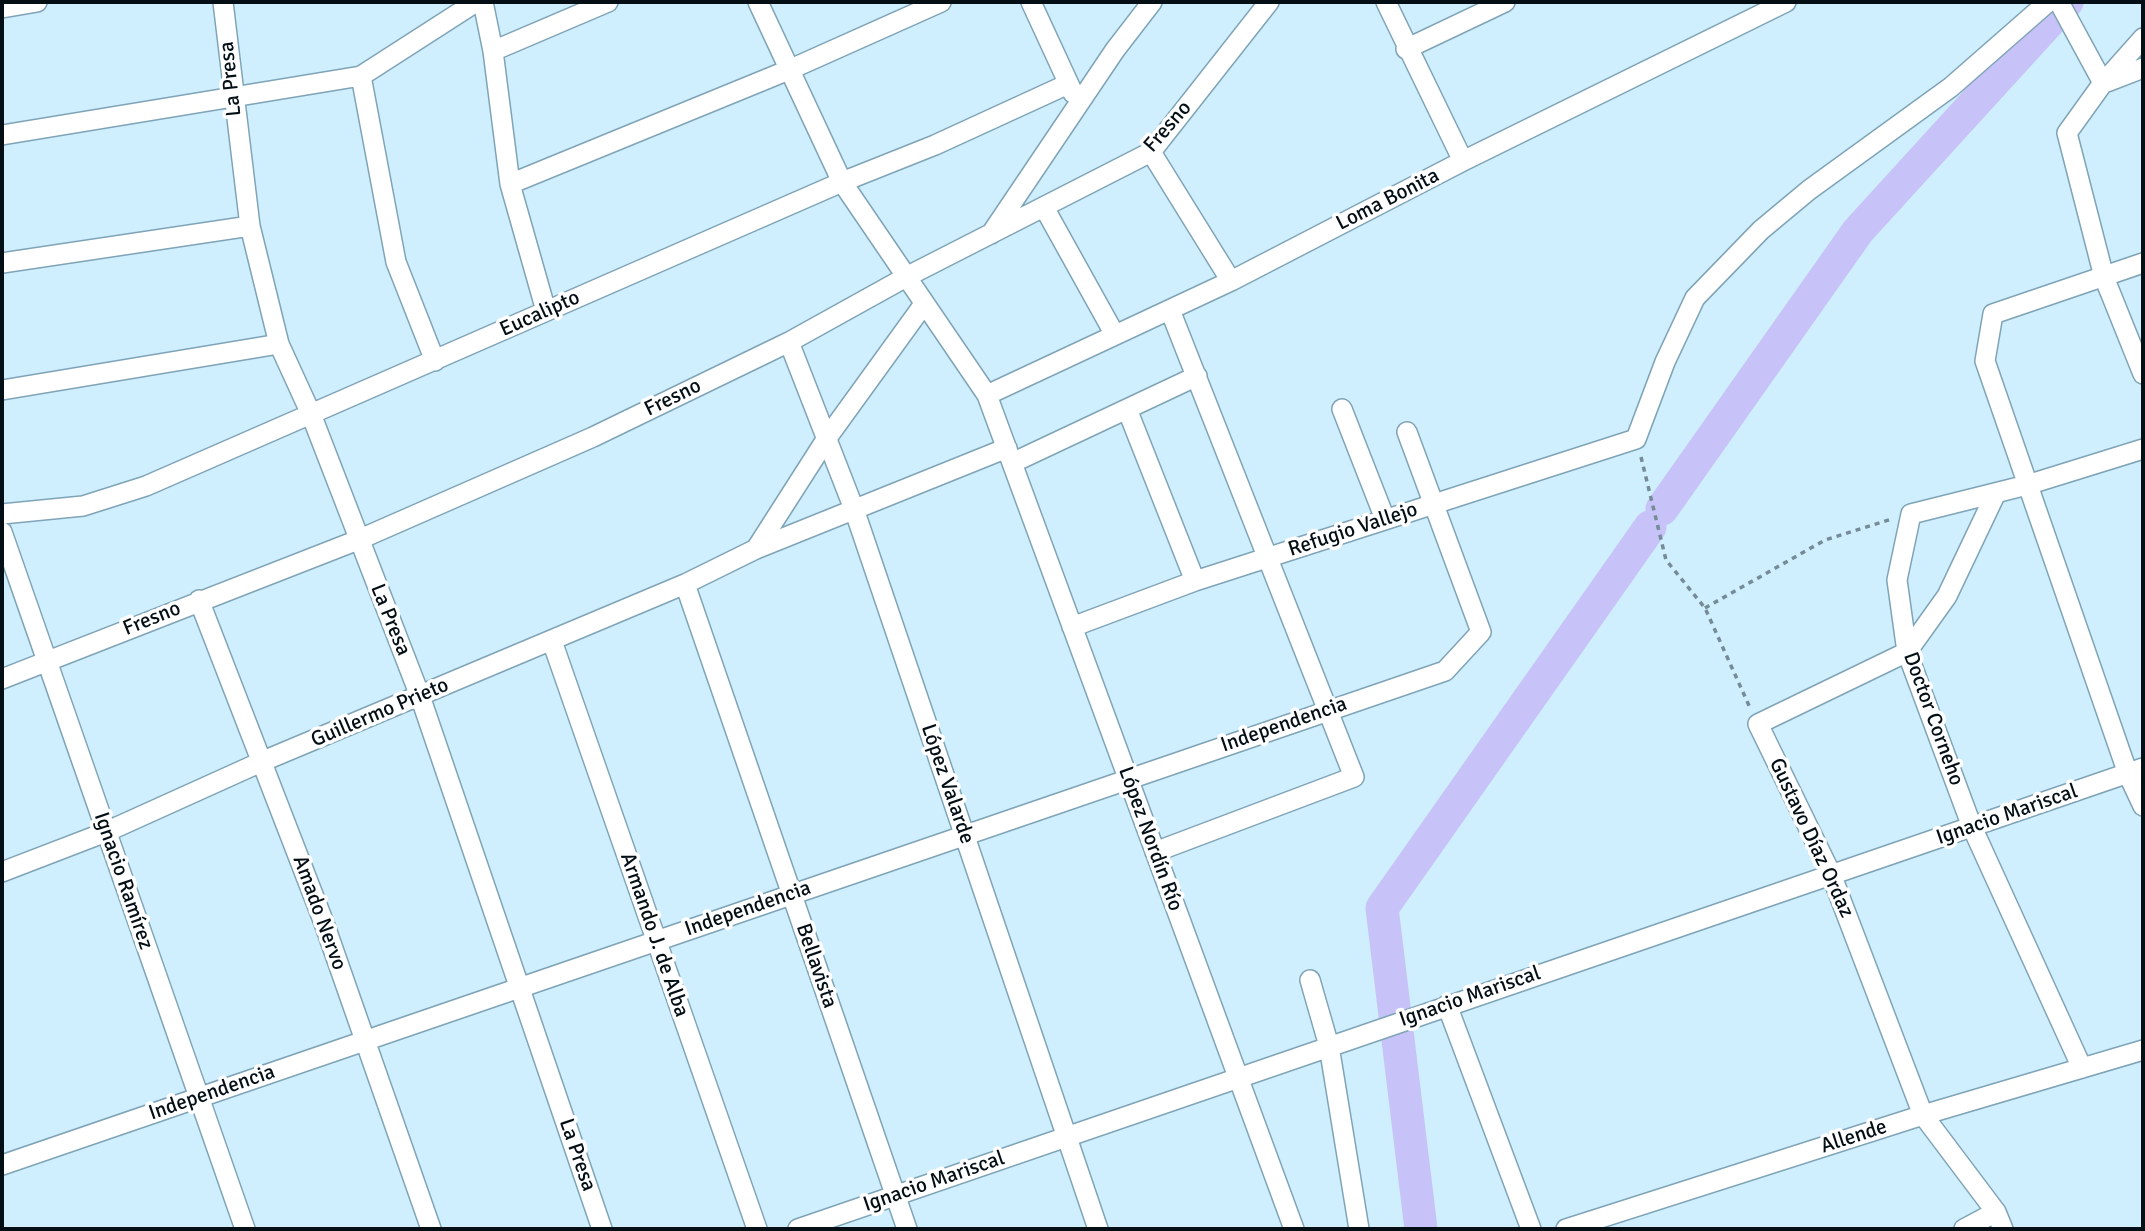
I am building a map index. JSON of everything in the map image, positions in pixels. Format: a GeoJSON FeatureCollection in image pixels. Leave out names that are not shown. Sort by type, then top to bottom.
{"type":"FeatureCollection","features":[{"type":"Feature","properties":{"kind":"street"},"geometry":{"type":"LineString","coordinates":[[2,8],[37,2]]}},
{"type":"Feature","properties":{"kind":"street","name":"La Presa"},"geometry":{"type":"LineString","coordinates":[[223,2],[250,226],[279,344],[311,414],[420,696],[602,1229]]}},
{"type":"Feature","properties":{"kind":"street"},"geometry":{"type":"LineString","coordinates":[[2,135],[361,76],[476,2]]}},
{"type":"Feature","properties":{"kind":"street"},"geometry":{"type":"LineString","coordinates":[[483,2],[493,51],[510,184],[546,311]]}},
{"type":"Feature","properties":{"kind":"street"},"geometry":{"type":"LineString","coordinates":[[493,51],[608,2]]}},
{"type":"Feature","properties":{"kind":"street","name":"López Nordín Río"},"geometry":{"type":"LineString","coordinates":[[758,2],[842,181],[987,394],[1294,1229]]}},
{"type":"Feature","properties":{"kind":"street"},"geometry":{"type":"LineString","coordinates":[[510,184],[791,69],[941,2]]}},
{"type":"Feature","properties":{"kind":"street"},"geometry":{"type":"LineString","coordinates":[[1031,2],[1079,107]]}},
{"type":"Feature","properties":{"kind":"street"},"geometry":{"type":"LineString","coordinates":[[990,234],[1079,107],[1115,50],[1152,2]]}},
{"type":"Feature","properties":{"kind":"street","name":"Fresno"},"geometry":{"type":"LineString","coordinates":[[2,679],[358,540],[593,437],[789,342],[908,276],[1045,209],[1151,152],[1269,2]]}},
{"type":"Feature","properties":{"kind":"street"},"geometry":{"type":"LineString","coordinates":[[1386,2],[1406,49],[1464,161]]}},
{"type":"Feature","properties":{"kind":"street"},"geometry":{"type":"LineString","coordinates":[[1406,49],[1505,2]]}},
{"type":"Feature","properties":{"kind":"street"},"geometry":{"type":"LineString","coordinates":[[1636,439],[1665,362],[1695,298],[1761,230],[1810,190],[1951,87],[2056,2],[2099,77]]}},
{"type":"Feature","properties":{"kind":"street","name":"Loma Bonita"},"geometry":{"type":"LineString","coordinates":[[987,394],[1231,281],[1779,4]]}},
{"type":"Feature","properties":{"kind":"street"},"geometry":{"type":"LineString","coordinates":[[2143,38],[2099,77],[2067,133],[2104,277],[2143,374]]}},
{"type":"Feature","properties":{"kind":"street"},"geometry":{"type":"LineString","coordinates":[[2099,77],[2143,68]]}},
{"type":"Feature","properties":{"kind":"street"},"geometry":{"type":"LineString","coordinates":[[361,76],[396,262],[435,361]]}},
{"type":"Feature","properties":{"kind":"street","name":"Eucalipto"},"geometry":{"type":"LineString","coordinates":[[2,514],[83,506],[146,486],[842,181],[935,145],[1069,84]]}},
{"type":"Feature","properties":{"kind":"street"},"geometry":{"type":"LineString","coordinates":[[1151,152],[1231,281]]}},
{"type":"Feature","properties":{"kind":"street"},"geometry":{"type":"LineString","coordinates":[[1045,209],[1115,335]]}},
{"type":"Feature","properties":{"kind":"street"},"geometry":{"type":"LineString","coordinates":[[2,263],[250,226]]}},
{"type":"Feature","properties":{"kind":"street"},"geometry":{"type":"LineString","coordinates":[[2143,263],[1993,314],[1986,361],[2026,485],[2136,771],[2143,806]]}},
{"type":"Feature","properties":{"kind":"street"},"geometry":{"type":"LineString","coordinates":[[756,549],[827,438],[924,304]]}},
{"type":"Feature","properties":{"kind":"street"},"geometry":{"type":"LineString","coordinates":[[1155,852],[1354,777],[1170,310]]}},
{"type":"Feature","properties":{"kind":"street","name":"López Valarde"},"geometry":{"type":"LineString","coordinates":[[789,342],[854,509],[1098,1229]]}},
{"type":"Feature","properties":{"kind":"street"},"geometry":{"type":"LineString","coordinates":[[2,390],[279,344]]}},
{"type":"Feature","properties":{"kind":"street","name":"Guillermo Prieto"},"geometry":{"type":"LineString","coordinates":[[2,872],[106,832],[261,762],[685,584],[756,549],[854,509],[1009,456],[1127,409],[1197,376]]}},
{"type":"Feature","properties":{"kind":"street"},"geometry":{"type":"LineString","coordinates":[[1127,409],[1195,581]]}},
{"type":"Feature","properties":{"kind":"street"},"geometry":{"type":"LineString","coordinates":[[1342,409],[1385,519]]}},
{"type":"Feature","properties":{"kind":"street"},"geometry":{"type":"LineString","coordinates":[[1407,432],[1433,503]]}},
{"type":"Feature","properties":{"kind":"street","name":"Refugio Vallejo"},"geometry":{"type":"LineString","coordinates":[[1072,627],[1195,581],[1636,439]]}},
{"type":"Feature","properties":{"kind":"street"},"geometry":{"type":"LineString","coordinates":[[1911,514],[2026,485],[2143,449]]}},
{"type":"Feature","properties":{"kind":"street"},"geometry":{"type":"LineString","coordinates":[[1758,724],[1907,652],[1947,596],[1996,493]]}},
{"type":"Feature","properties":{"kind":"street","name":"Independencia"},"geometry":{"type":"LineString","coordinates":[[2,1165],[1445,671],[1481,632],[1433,503]]}},
{"type":"Feature","properties":{"kind":"street","name":"Doctor Corneho"},"geometry":{"type":"LineString","coordinates":[[1911,514],[1897,580],[1907,652],[1972,827],[2082,1068]]}},
{"type":"Feature","properties":{"kind":"street","name":"Ignacio Ramírez"},"geometry":{"type":"LineString","coordinates":[[2,532],[245,1229]]}},
{"type":"Feature","properties":{"kind":"street","name":"Bellavista"},"geometry":{"type":"LineString","coordinates":[[685,584],[907,1229]]}},
{"type":"Feature","properties":{"kind":"street","name":"Amado Nervo"},"geometry":{"type":"LineString","coordinates":[[199,600],[324,923],[430,1229]]}},
{"type":"Feature","properties":{"kind":"street","name":"Armando J. de Alba"},"geometry":{"type":"LineString","coordinates":[[552,640],[757,1229]]}},
{"type":"Feature","properties":{"kind":"street","name":"Gustavo Díaz Ordaz"},"geometry":{"type":"LineString","coordinates":[[1758,724],[1831,874],[1923,1115],[1999,1221]]}},
{"type":"Feature","properties":{"kind":"street","name":"Ignacio Mariscal"},"geometry":{"type":"LineString","coordinates":[[798,1229],[1440,1007],[2136,771]]}},
{"type":"Feature","properties":{"kind":"street"},"geometry":{"type":"LineString","coordinates":[[1310,980],[1335,1044],[1359,1229]]}},
{"type":"Feature","properties":{"kind":"street"},"geometry":{"type":"LineString","coordinates":[[1440,1007],[1531,1229]]}},
{"type":"Feature","properties":{"kind":"street","name":"Allende"},"geometry":{"type":"LineString","coordinates":[[1566,1229],[1923,1115],[2143,1050]]}},
{"type":"Feature","properties":{"kind":"street"},"geometry":{"type":"LineString","coordinates":[[1964,1229],[1999,1221]]}},
{"type":"Feature","properties":{"kind":"path"},"geometry":{"type":"LineString","coordinates":[[1636,439],[1666,560],[1705,608],[1758,724]]}},
{"type":"Feature","properties":{"kind":"path"},"geometry":{"type":"LineString","coordinates":[[1705,608],[1825,540],[1911,514]]}},
{"type":"Feature","properties":{"kind":"waterway"},"geometry":{"type":"LineString","coordinates":[[1662,509],[1858,231],[2067,2]]}},
{"type":"Feature","properties":{"kind":"waterway"},"geometry":{"type":"LineString","coordinates":[[1421,1229],[1382,908],[1650,527]]}}]}
